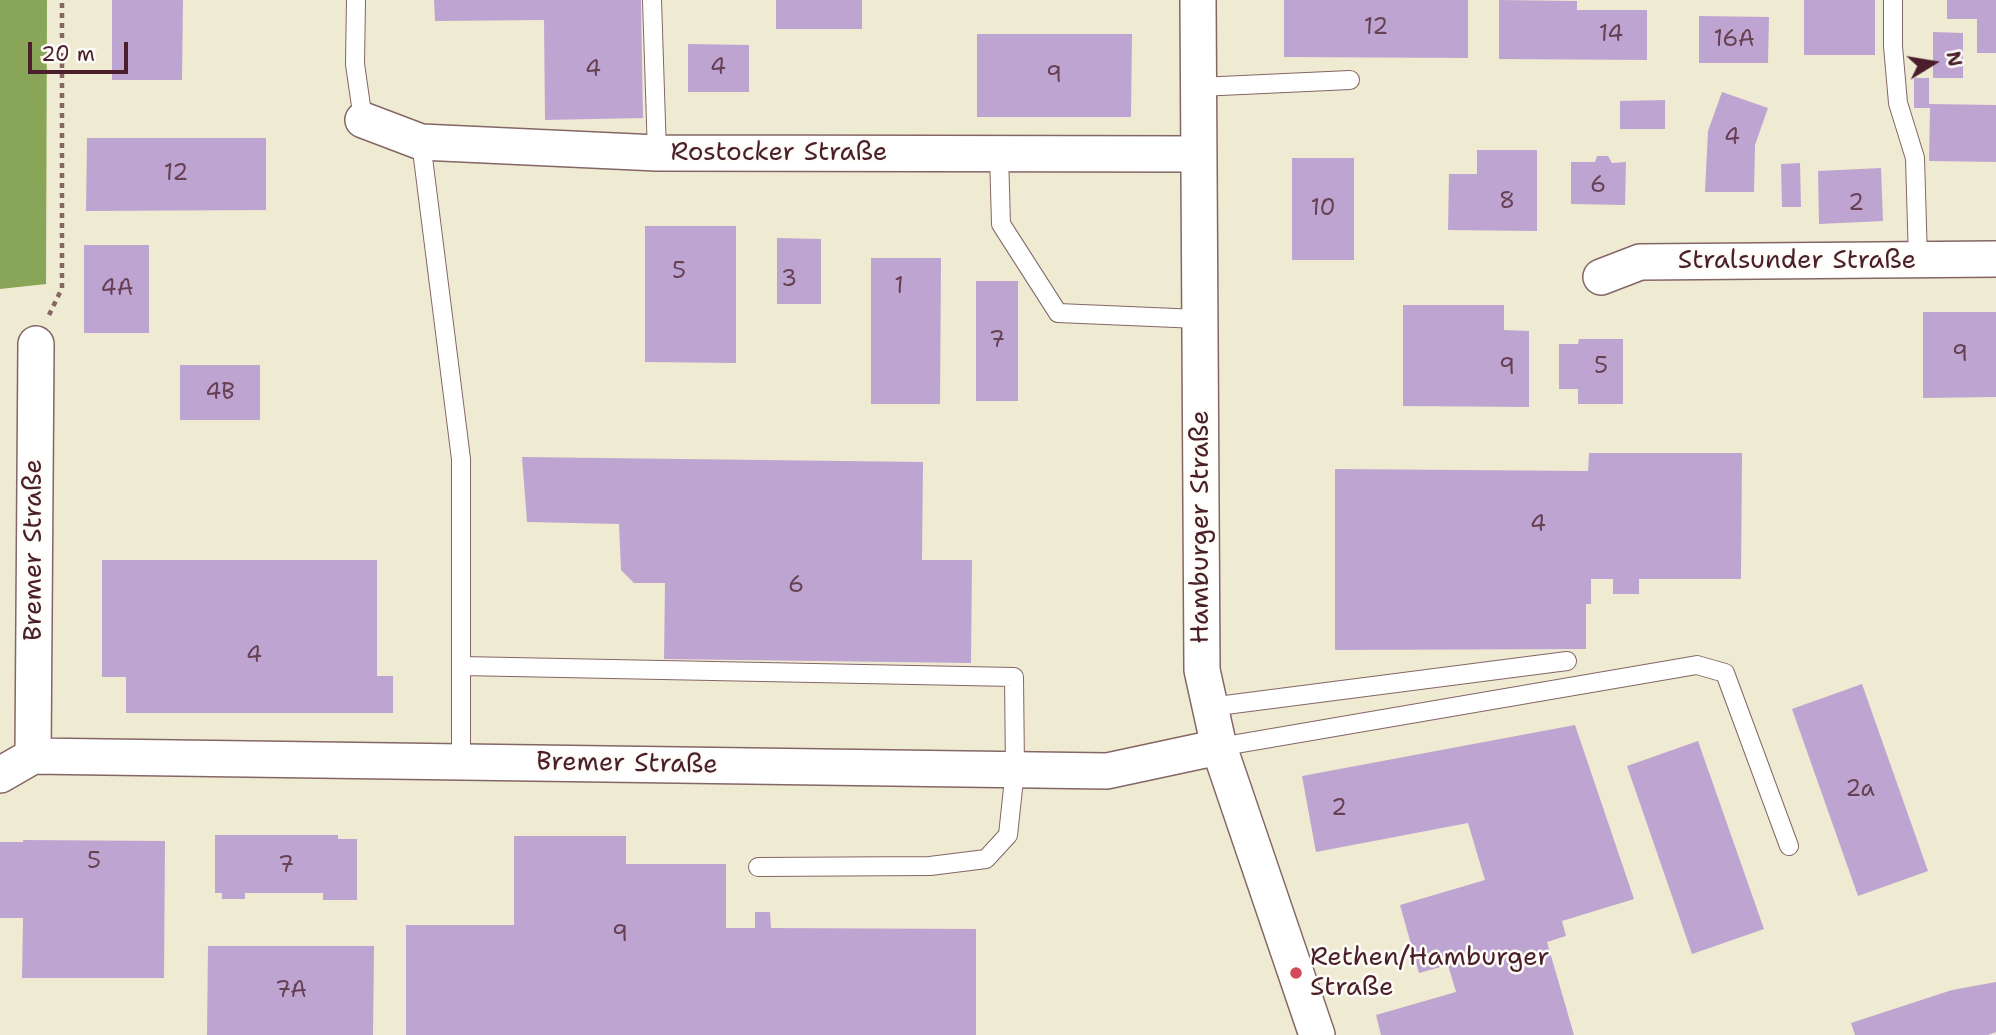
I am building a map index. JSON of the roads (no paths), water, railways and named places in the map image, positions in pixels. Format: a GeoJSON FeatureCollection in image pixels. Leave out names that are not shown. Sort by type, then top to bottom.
{"type":"FeatureCollection","features":[{"type":"Feature","properties":{"kind":"street","name":"Hamburger Straße"},"geometry":{"type":"LineString","coordinates":[[1198,0],[1202,670],[1219,747],[1317,1035]]}},
{"type":"Feature","properties":{"kind":"street","name":"Rostocker Straße"},"geometry":{"type":"LineString","coordinates":[[363,120],[421,142],[657,153],[1199,154]]}},
{"type":"Feature","properties":{"kind":"street","name":"Stralsunder Straße"},"geometry":{"type":"LineString","coordinates":[[1601,277],[1640,262],[1996,259]]}},
{"type":"Feature","properties":{"kind":"street","name":"Bremer Straße"},"geometry":{"type":"LineString","coordinates":[[36,344],[33,756],[1107,771],[1219,747]]}},
{"type":"Feature","properties":{"kind":"street"},"geometry":{"type":"LineString","coordinates":[[0,775],[33,756]]}},
{"type":"Feature","properties":{"kind":"lane"},"geometry":{"type":"LineString","coordinates":[[356,0],[355,64],[363,120]]}},
{"type":"Feature","properties":{"kind":"lane"},"geometry":{"type":"LineString","coordinates":[[652,0],[657,153]]}},
{"type":"Feature","properties":{"kind":"lane"},"geometry":{"type":"LineString","coordinates":[[1893,0],[1893,46],[1898,103],[1915,158],[1918,260]]}},
{"type":"Feature","properties":{"kind":"lane"},"geometry":{"type":"LineString","coordinates":[[1199,87],[1350,80]]}},
{"type":"Feature","properties":{"kind":"lane"},"geometry":{"type":"LineString","coordinates":[[421,142],[461,459],[461,762]]}},
{"type":"Feature","properties":{"kind":"lane"},"geometry":{"type":"LineString","coordinates":[[999,154],[1002,223],[1058,313],[1199,319]]}},
{"type":"Feature","properties":{"kind":"lane"},"geometry":{"type":"LineString","coordinates":[[1210,707],[1567,661]]}},
{"type":"Feature","properties":{"kind":"lane"},"geometry":{"type":"LineString","coordinates":[[1219,747],[1697,665],[1724,673],[1789,846]]}},
{"type":"Feature","properties":{"kind":"lane"},"geometry":{"type":"LineString","coordinates":[[461,666],[1014,677],[1015,770],[1008,835],[986,859],[930,866],[758,867]]}},
{"type":"Feature","properties":{"kind":"place","name":"Rethen/Hamburger Straße"},"geometry":{"type":"Point","coordinates":[1296,973]}}]}
